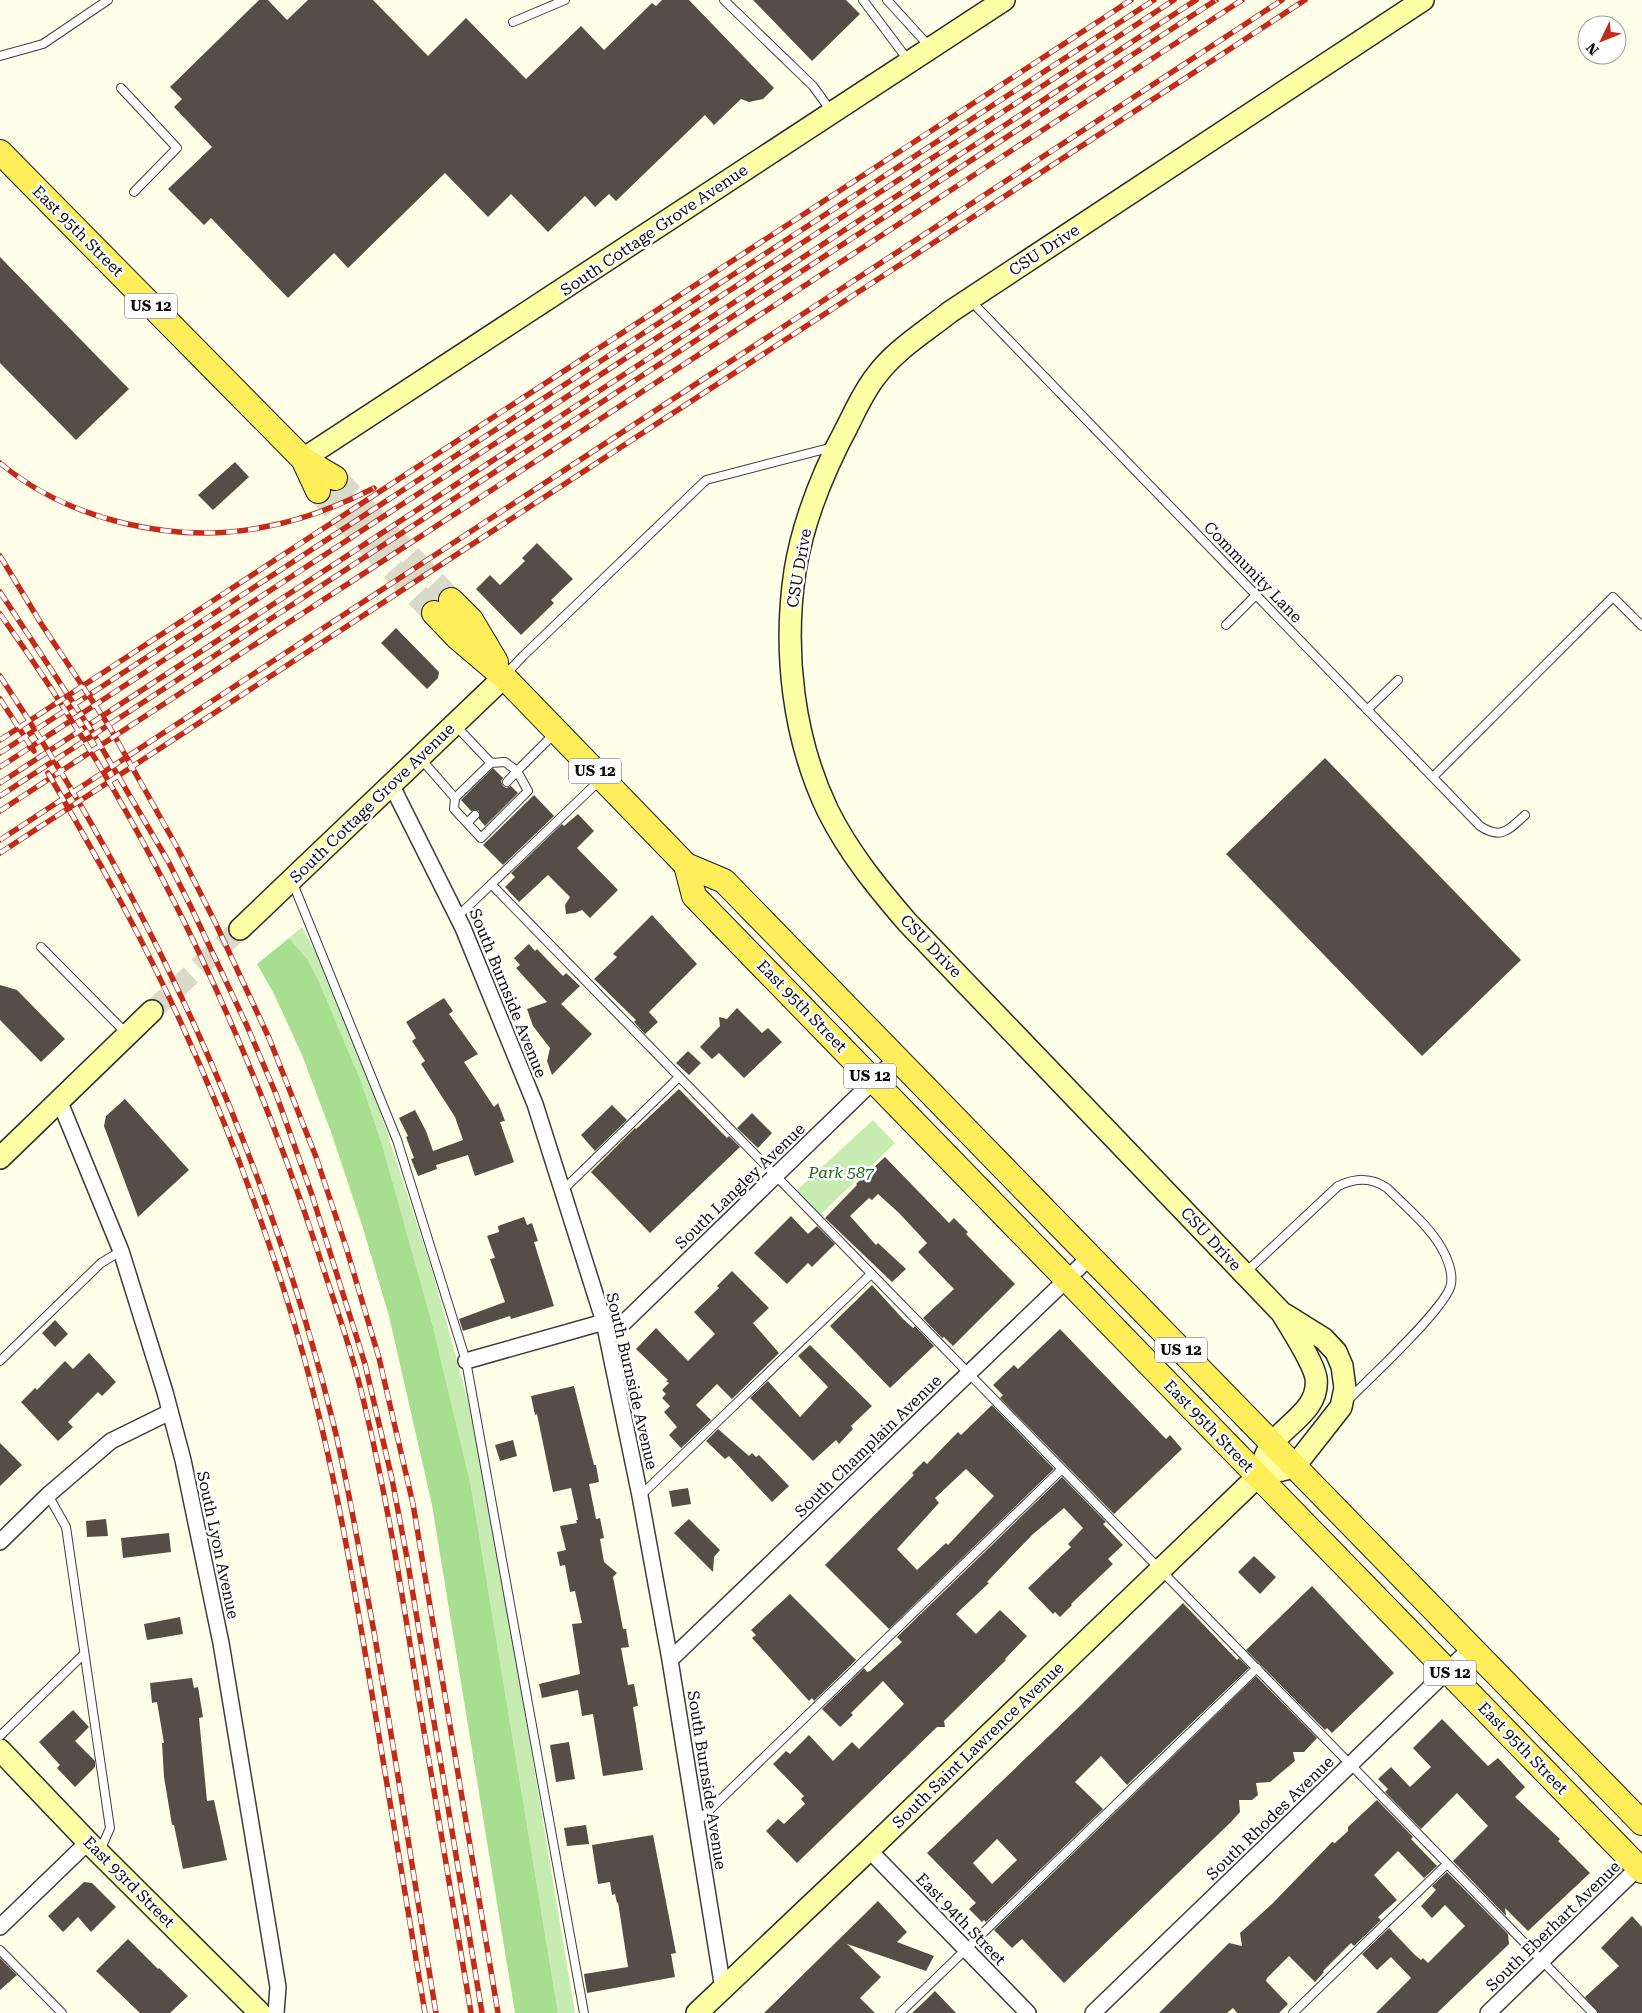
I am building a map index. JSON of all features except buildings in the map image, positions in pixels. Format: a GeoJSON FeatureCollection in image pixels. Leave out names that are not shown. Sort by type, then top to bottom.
{"type":"FeatureCollection","features":[{"type":"Feature","properties":{"kind":"main road","name":"East 95th Street"},"geometry":{"type":"LineString","coordinates":[[0,152],[326,484]]}},
{"type":"Feature","properties":{"kind":"main road","name":"East 95th Street"},"geometry":{"type":"LineString","coordinates":[[443,606],[471,620],[504,677],[686,866],[724,881],[1642,1823]]}},
{"type":"Feature","properties":{"kind":"main road","name":"East 95th Street"},"geometry":{"type":"LineString","coordinates":[[686,866],[694,896],[1066,1280],[1641,1867]]}},
{"type":"Feature","properties":{"kind":"street","name":"South Cottage Grove Avenue"},"geometry":{"type":"LineString","coordinates":[[303,459],[549,300],[1004,0]]}},
{"type":"Feature","properties":{"kind":"street","name":"CSU Drive"},"geometry":{"type":"LineString","coordinates":[[1282,1313],[907,922],[870,879],[849,849],[828,811],[813,775],[794,696],[791,660],[791,614],[795,570],[804,533],[836,446],[876,376],[900,351],[970,299],[1423,0]]}},
{"type":"Feature","properties":{"kind":"street","name":"South Cottage Grove Avenue"},"geometry":{"type":"LineString","coordinates":[[240,929],[504,677]]}},
{"type":"Feature","properties":{"kind":"street","name":"South Burnside Avenue"},"geometry":{"type":"LineString","coordinates":[[391,784],[458,916],[535,1104],[604,1322],[640,1496],[670,1660],[722,1989]]}},
{"type":"Feature","properties":{"kind":"street"},"geometry":{"type":"LineString","coordinates":[[0,1158],[152,1011]]}},
{"type":"Feature","properties":{"kind":"street","name":"South Langley Avenue"},"geometry":{"type":"LineString","coordinates":[[608,1338],[896,1059]]}},
{"type":"Feature","properties":{"kind":"street","name":"South Lyon Avenue"},"geometry":{"type":"LineString","coordinates":[[60,1100],[121,1251],[183,1460],[221,1643],[278,1987],[276,2013]]}},
{"type":"Feature","properties":{"kind":"street","name":"South Champlain Avenue"},"geometry":{"type":"LineString","coordinates":[[670,1660],[1090,1257]]}},
{"type":"Feature","properties":{"kind":"street"},"geometry":{"type":"LineString","coordinates":[[1258,1476],[1271,1444],[1306,1409],[1313,1400],[1316,1389],[1316,1377],[1300,1343],[1282,1313]]}},
{"type":"Feature","properties":{"kind":"street"},"geometry":{"type":"LineString","coordinates":[[1258,1476],[1294,1467],[1342,1407],[1345,1388],[1342,1366],[1336,1352],[1324,1339],[1282,1313]]}},
{"type":"Feature","properties":{"kind":"street"},"geometry":{"type":"LineString","coordinates":[[466,1361],[604,1322]]}},
{"type":"Feature","properties":{"kind":"street"},"geometry":{"type":"LineString","coordinates":[[0,1542],[48,1495],[111,1440],[170,1412]]}},
{"type":"Feature","properties":{"kind":"street","name":"South Saint Lawrence Avenue"},"geometry":{"type":"LineString","coordinates":[[697,2013],[1258,1476]]}},
{"type":"Feature","properties":{"kind":"street","name":"South Rhodes Avenue"},"geometry":{"type":"LineString","coordinates":[[1093,2013],[1471,1648]]}},
{"type":"Feature","properties":{"kind":"street","name":"East 93rd Street"},"geometry":{"type":"LineString","coordinates":[[0,1750],[260,2013]]}},
{"type":"Feature","properties":{"kind":"street"},"geometry":{"type":"LineString","coordinates":[[0,1927],[94,1847]]}},
{"type":"Feature","properties":{"kind":"street","name":"East 94th Street"},"geometry":{"type":"LineString","coordinates":[[869,1850],[1028,2013]]}},
{"type":"Feature","properties":{"kind":"street","name":"South Eberhart Avenue"},"geometry":{"type":"LineString","coordinates":[[1488,2013],[1641,1867]]}},
{"type":"Feature","properties":{"kind":"lane"},"geometry":{"type":"LineString","coordinates":[[0,56],[43,44],[108,0]]}},
{"type":"Feature","properties":{"kind":"lane"},"geometry":{"type":"LineString","coordinates":[[514,22],[565,0]]}},
{"type":"Feature","properties":{"kind":"lane"},"geometry":{"type":"LineString","coordinates":[[724,0],[812,86],[832,112]]}},
{"type":"Feature","properties":{"kind":"lane"},"geometry":{"type":"LineString","coordinates":[[863,0],[909,62]]}},
{"type":"Feature","properties":{"kind":"lane"},"geometry":{"type":"LineString","coordinates":[[887,0],[931,48]]}},
{"type":"Feature","properties":{"kind":"lane"},"geometry":{"type":"LineString","coordinates":[[121,88],[177,148],[134,192]]}},
{"type":"Feature","properties":{"kind":"lane","name":"Community Lane"},"geometry":{"type":"LineString","coordinates":[[970,299],[1480,826],[1488,831],[1504,832],[1525,815]]}},
{"type":"Feature","properties":{"kind":"lane"},"geometry":{"type":"LineString","coordinates":[[504,677],[522,656],[706,480],[836,446]]}},
{"type":"Feature","properties":{"kind":"lane"},"geometry":{"type":"LineString","coordinates":[[1226,625],[1256,595]]}},
{"type":"Feature","properties":{"kind":"lane"},"geometry":{"type":"LineString","coordinates":[[1433,777],[1613,597],[1642,626]]}},
{"type":"Feature","properties":{"kind":"lane"},"geometry":{"type":"LineString","coordinates":[[1367,710],[1398,680]]}},
{"type":"Feature","properties":{"kind":"lane"},"geometry":{"type":"LineString","coordinates":[[454,724],[491,763]]}},
{"type":"Feature","properties":{"kind":"lane"},"geometry":{"type":"LineString","coordinates":[[507,782],[557,732]]}},
{"type":"Feature","properties":{"kind":"lane"},"geometry":{"type":"LineString","coordinates":[[419,757],[455,798]]}},
{"type":"Feature","properties":{"kind":"lane"},"geometry":{"type":"LineString","coordinates":[[505,762],[518,771],[528,792],[482,838],[454,809],[455,798],[491,763],[505,762]]}},
{"type":"Feature","properties":{"kind":"lane"},"geometry":{"type":"LineString","coordinates":[[458,916],[602,778]]}},
{"type":"Feature","properties":{"kind":"lane"},"geometry":{"type":"LineString","coordinates":[[467,823],[475,814]]}},
{"type":"Feature","properties":{"kind":"lane"},"geometry":{"type":"LineString","coordinates":[[292,879],[397,1140],[466,1361],[584,2013]]}},
{"type":"Feature","properties":{"kind":"lane"},"geometry":{"type":"LineString","coordinates":[[491,884],[1593,2013]]}},
{"type":"Feature","properties":{"kind":"lane"},"geometry":{"type":"LineString","coordinates":[[41,947],[128,1034]]}},
{"type":"Feature","properties":{"kind":"lane"},"geometry":{"type":"LineString","coordinates":[[563,1190],[679,1077]]}},
{"type":"Feature","properties":{"kind":"lane"},"geometry":{"type":"LineString","coordinates":[[1244,1274],[1338,1186],[1351,1180],[1373,1181],[1387,1188],[1441,1246],[1448,1261],[1451,1283],[1442,1303],[1342,1407]]}},
{"type":"Feature","properties":{"kind":"lane"},"geometry":{"type":"LineString","coordinates":[[0,1361],[101,1263],[121,1251]]}},
{"type":"Feature","properties":{"kind":"lane"},"geometry":{"type":"LineString","coordinates":[[640,1496],[871,1274]]}},
{"type":"Feature","properties":{"kind":"lane"},"geometry":{"type":"LineString","coordinates":[[695,1824],[1062,1468]]}},
{"type":"Feature","properties":{"kind":"lane"},"geometry":{"type":"LineString","coordinates":[[48,1495],[66,1527],[110,1828],[94,1847]]}},
{"type":"Feature","properties":{"kind":"lane"},"geometry":{"type":"LineString","coordinates":[[0,1736],[84,1654]]}},
{"type":"Feature","properties":{"kind":"lane"},"geometry":{"type":"LineString","coordinates":[[900,2013],[1257,1668]]}},
{"type":"Feature","properties":{"kind":"lane"},"geometry":{"type":"LineString","coordinates":[[1293,2013],[1447,1864]]}},
{"type":"Feature","properties":{"kind":"lane"},"geometry":{"type":"LineString","coordinates":[[0,1950],[62,2013]]}},
{"type":"Feature","properties":{"kind":"green space"},"geometry":{"type":"Polygon","coordinates":[[[302,927],[323,966],[377,1102],[432,1270],[467,1397],[487,1486],[575,2013],[558,2013],[471,1486],[432,1323],[383,1148],[361,1081],[320,984],[289,938],[302,927]]]}},
{"type":"Feature","properties":{"kind":"green space"},"geometry":{"type":"Polygon","coordinates":[[[289,938],[307,959],[320,984],[361,1081],[383,1148],[432,1323],[471,1486],[558,2013],[515,2013],[432,1505],[389,1316],[362,1225],[331,1132],[302,1055],[274,994],[257,964],[289,938]]]}},
{"type":"Feature","properties":{"kind":"green space","name":"Park 587"},"geometry":{"type":"Polygon","coordinates":[[[873,1120],[895,1143],[820,1215],[796,1191],[873,1120]]]}},
{"type":"Feature","properties":{"kind":"tunnel"},"geometry":{"type":"LineString","coordinates":[[335,478],[451,600]]}},
{"type":"Feature","properties":{"kind":"tunnel"},"geometry":{"type":"LineString","coordinates":[[318,491],[434,613]]}},
{"type":"Feature","properties":{"kind":"tunnel"},"geometry":{"type":"LineString","coordinates":[[152,1011],[240,929]]}},
{"type":"Feature","properties":{"kind":"railway"},"geometry":{"type":"LineString","coordinates":[[0,740],[1131,0]]}},
{"type":"Feature","properties":{"kind":"railway"},"geometry":{"type":"LineString","coordinates":[[0,753],[1154,0]]}},
{"type":"Feature","properties":{"kind":"railway"},"geometry":{"type":"LineString","coordinates":[[0,767],[1174,0]]}},
{"type":"Feature","properties":{"kind":"railway"},"geometry":{"type":"LineString","coordinates":[[0,783],[1196,0]]}},
{"type":"Feature","properties":{"kind":"railway"},"geometry":{"type":"LineString","coordinates":[[0,796],[1216,0]]}},
{"type":"Feature","properties":{"kind":"railway"},"geometry":{"type":"LineString","coordinates":[[0,811],[1242,0]]}},
{"type":"Feature","properties":{"kind":"railway"},"geometry":{"type":"LineString","coordinates":[[0,840],[1282,0]]}},
{"type":"Feature","properties":{"kind":"railway"},"geometry":{"type":"LineString","coordinates":[[0,853],[1305,0]]}},
{"type":"Feature","properties":{"kind":"railway"},"geometry":{"type":"LineString","coordinates":[[0,463],[28,483],[58,500],[91,513],[125,524],[160,530],[196,533],[231,532],[293,520],[348,501],[374,488]]}},
{"type":"Feature","properties":{"kind":"railway"},"geometry":{"type":"LineString","coordinates":[[0,556],[42,625],[109,726],[178,849],[215,922],[269,1038],[316,1157],[346,1247],[379,1358],[413,1504],[498,2013]]}},
{"type":"Feature","properties":{"kind":"railway"},"geometry":{"type":"LineString","coordinates":[[0,592],[93,733],[168,861],[247,1026],[276,1094],[312,1195],[365,1364],[392,1479],[407,1558],[482,2013]]}},
{"type":"Feature","properties":{"kind":"railway"},"geometry":{"type":"LineString","coordinates":[[0,614],[50,687],[98,763],[142,840],[183,920],[221,1000],[256,1082],[288,1165],[317,1249],[355,1367],[381,1479],[401,1587],[471,2013]]}},
{"type":"Feature","properties":{"kind":"railway"},"geometry":{"type":"LineString","coordinates":[[0,676],[55,763],[107,851],[155,942],[199,1035],[239,1129],[274,1225],[306,1323],[333,1422],[360,1553],[436,2013]]}},
{"type":"Feature","properties":{"kind":"railway"},"geometry":{"type":"LineString","coordinates":[[0,699],[34,751]]}},
{"type":"Feature","properties":{"kind":"railway"},"geometry":{"type":"LineString","coordinates":[[48,773],[148,953],[195,1054],[238,1158],[292,1316],[327,1450],[345,1540],[425,2013]]}}]}
